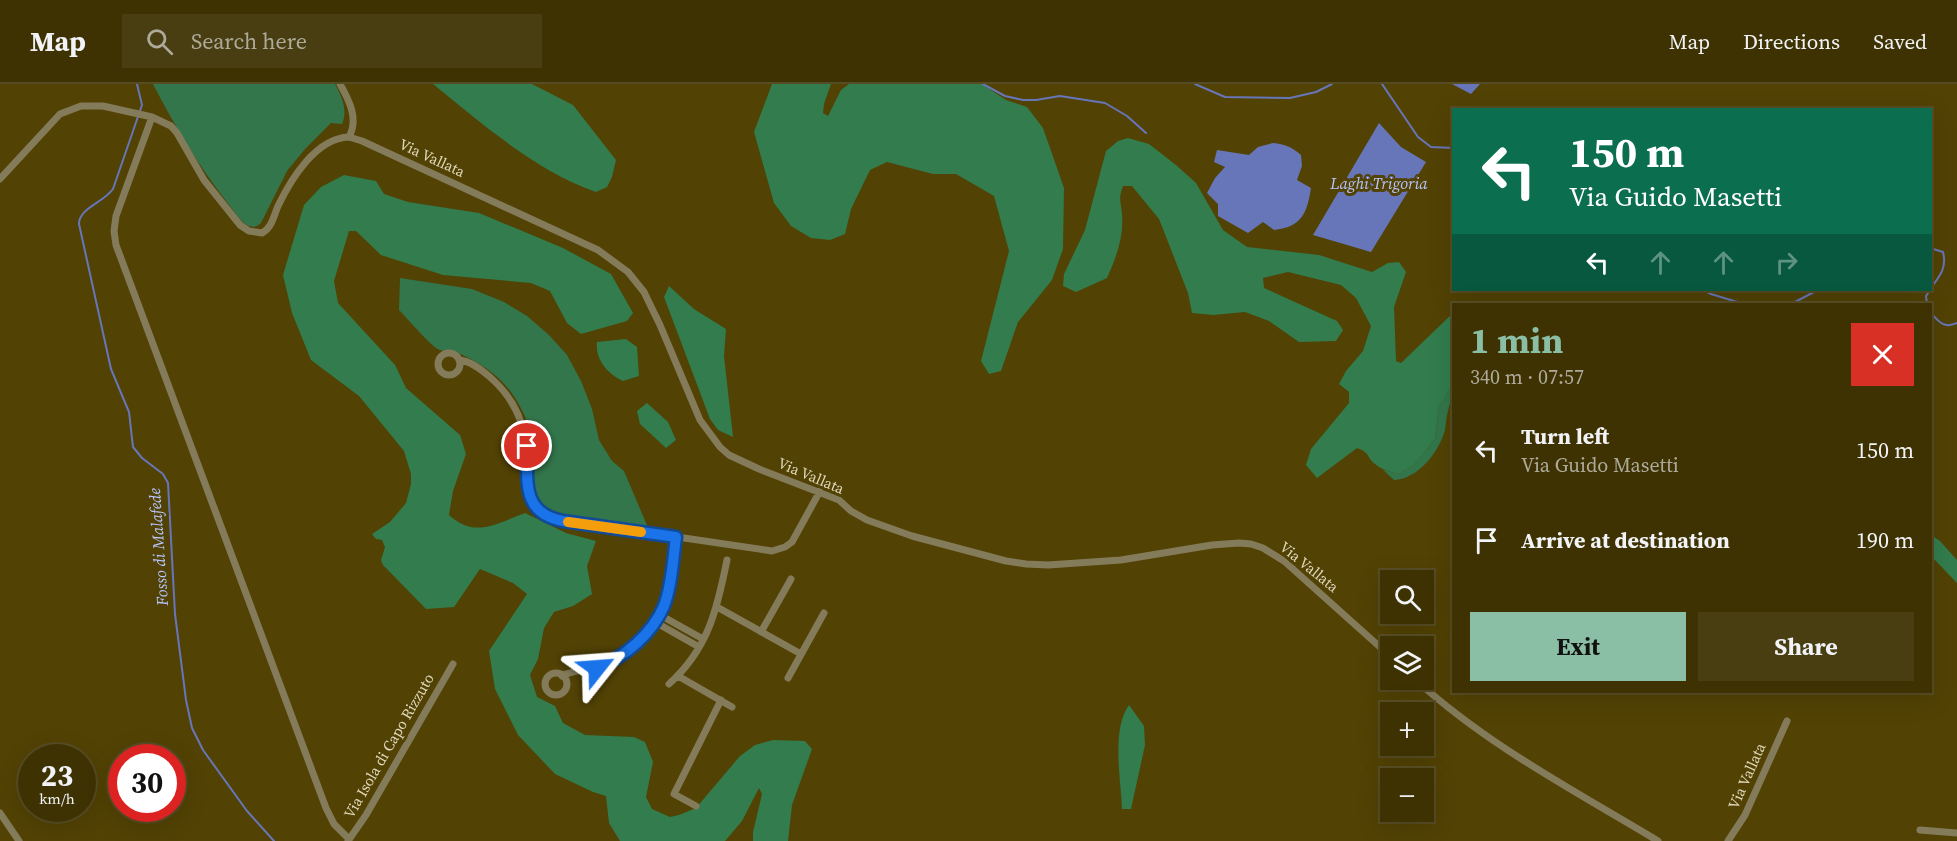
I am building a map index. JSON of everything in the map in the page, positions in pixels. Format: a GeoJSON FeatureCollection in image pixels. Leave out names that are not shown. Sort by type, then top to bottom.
{"type":"FeatureCollection","features":[{"type":"Feature","properties":{"kind":"street"},"geometry":{"type":"LineString","coordinates":[[0,179],[55,118],[65,111],[81,106],[103,106],[152,117],[176,130],[204,180],[240,225],[262,233],[269,227],[293,179],[311,157],[331,142],[349,137],[353,129],[353,115],[347,96],[340,84]]}},
{"type":"Feature","properties":{"kind":"street"},"geometry":{"type":"LineString","coordinates":[[152,117],[116,216],[115,242],[326,808],[334,825],[349,840]]}},
{"type":"Feature","properties":{"kind":"street","name":"Via Vallata"},"geometry":{"type":"LineString","coordinates":[[349,137],[598,250],[615,261],[644,292],[700,420],[712,439],[729,455],[759,469],[820,491],[839,500],[862,518],[886,528],[1026,564],[1048,565],[1121,560],[1212,545],[1239,543],[1254,545],[1284,561],[1380,647]]}},
{"type":"Feature","properties":{"kind":"street"},"geometry":{"type":"LineString","coordinates":[[459,360],[473,364],[492,378],[516,408],[526,439],[528,493],[543,513],[561,520],[760,550],[779,550],[792,542],[820,491]]}},
{"type":"Feature","properties":{"kind":"street"},"geometry":{"type":"LineString","coordinates":[[562,676],[568,672],[597,668],[611,662],[635,644],[655,622],[660,615],[667,594],[676,537]]}},
{"type":"Feature","properties":{"kind":"street"},"geometry":{"type":"LineString","coordinates":[[669,684],[678,676],[699,647],[711,624],[727,560]]}},
{"type":"Feature","properties":{"kind":"street"},"geometry":{"type":"LineString","coordinates":[[761,632],[791,579]]}},
{"type":"Feature","properties":{"kind":"street"},"geometry":{"type":"LineString","coordinates":[[717,607],[801,654]]}},
{"type":"Feature","properties":{"kind":"street"},"geometry":{"type":"LineString","coordinates":[[788,678],[824,613]]}},
{"type":"Feature","properties":{"kind":"street"},"geometry":{"type":"LineString","coordinates":[[660,615],[703,639]]}},
{"type":"Feature","properties":{"kind":"street"},"geometry":{"type":"LineString","coordinates":[[655,622],[699,647]]}},
{"type":"Feature","properties":{"kind":"street","name":"Via Isola di Capo Rizzuto"},"geometry":{"type":"LineString","coordinates":[[349,840],[366,815],[453,664]]}},
{"type":"Feature","properties":{"kind":"street"},"geometry":{"type":"LineString","coordinates":[[678,676],[732,707]]}},
{"type":"Feature","properties":{"kind":"street"},"geometry":{"type":"LineString","coordinates":[[1427,690],[1472,726],[1658,841]]}},
{"type":"Feature","properties":{"kind":"street"},"geometry":{"type":"LineString","coordinates":[[696,807],[674,795],[721,700]]}},
{"type":"Feature","properties":{"kind":"street","name":"Via Vallata"},"geometry":{"type":"LineString","coordinates":[[1728,841],[1745,815],[1787,721]]}},
{"type":"Feature","properties":{"kind":"street"},"geometry":{"type":"LineString","coordinates":[[0,813],[19,841]]}},
{"type":"Feature","properties":{"kind":"street"},"geometry":{"type":"LineString","coordinates":[[1920,830],[1957,833]]}},
{"type":"Feature","properties":{"kind":"green space"},"geometry":{"type":"Polygon","coordinates":[[[153,84],[335,84],[343,104],[344,119],[342,124],[331,123],[305,149],[287,171],[261,223],[251,227],[238,217],[208,177],[153,84]]]}},
{"type":"Feature","properties":{"kind":"green space"},"geometry":{"type":"Polygon","coordinates":[[[433,84],[532,84],[573,105],[616,160],[607,187],[596,192],[552,172],[510,145],[433,84]]]}},
{"type":"Feature","properties":{"kind":"green space"},"geometry":{"type":"Polygon","coordinates":[[[772,84],[831,84],[823,113],[828,116],[841,90],[849,84],[982,84],[1006,100],[1027,107],[1043,128],[1064,188],[1063,249],[1052,280],[1018,322],[1001,371],[989,374],[981,361],[1009,251],[994,196],[956,174],[933,174],[887,162],[870,170],[851,209],[845,234],[830,240],[811,238],[791,226],[774,203],[754,132],[772,84]]]}},
{"type":"Feature","properties":{"kind":"green space"},"geometry":{"type":"Polygon","coordinates":[[[1128,138],[1149,144],[1176,165],[1196,183],[1223,230],[1247,247],[1319,255],[1372,272],[1388,263],[1399,262],[1406,272],[1394,307],[1396,361],[1401,363],[1452,314],[1452,386],[1439,407],[1435,439],[1414,465],[1399,474],[1389,472],[1372,462],[1366,453],[1357,448],[1317,478],[1306,465],[1311,449],[1349,403],[1349,392],[1339,384],[1346,371],[1363,351],[1371,326],[1356,298],[1341,285],[1288,272],[1263,278],[1264,288],[1337,321],[1343,330],[1336,341],[1299,342],[1269,321],[1245,312],[1213,315],[1192,313],[1188,293],[1159,219],[1132,186],[1123,186],[1120,198],[1121,239],[1107,278],[1076,292],[1063,286],[1064,274],[1085,230],[1106,151],[1118,141],[1128,138]]]}},
{"type":"Feature","properties":{"kind":"green space"},"geometry":{"type":"Polygon","coordinates":[[[344,175],[376,181],[384,194],[408,202],[479,213],[563,248],[611,274],[633,313],[627,321],[581,334],[567,323],[550,291],[531,283],[443,275],[381,255],[356,231],[349,231],[334,281],[338,303],[395,365],[406,388],[460,435],[466,454],[453,491],[449,515],[459,522],[477,528],[496,524],[525,513],[566,533],[596,541],[587,566],[592,594],[573,606],[554,612],[544,628],[538,659],[530,675],[537,697],[555,706],[563,723],[585,735],[634,737],[645,742],[653,762],[646,797],[652,809],[670,817],[696,808],[740,756],[755,745],[773,740],[805,741],[812,749],[792,805],[788,841],[753,841],[762,794],[759,788],[742,821],[725,841],[620,841],[609,823],[606,796],[555,774],[518,735],[495,689],[489,651],[527,594],[513,583],[480,569],[454,607],[426,609],[383,565],[381,560],[385,547],[382,540],[376,539],[372,534],[390,522],[406,503],[411,474],[404,451],[359,396],[311,360],[292,313],[283,275],[304,205],[321,187],[344,175]]]}},
{"type":"Feature","properties":{"kind":"green space"},"geometry":{"type":"Polygon","coordinates":[[[400,278],[472,289],[504,302],[527,316],[549,335],[567,355],[581,381],[592,409],[599,440],[612,461],[624,471],[649,530],[554,514],[545,509],[535,495],[533,444],[529,426],[518,403],[506,386],[483,366],[453,351],[438,349],[418,331],[399,310],[400,278]]]}},
{"type":"Feature","properties":{"kind":"green space"},"geometry":{"type":"Polygon","coordinates":[[[669,286],[694,309],[726,329],[724,356],[733,437],[718,430],[710,419],[664,297],[669,286]]]}},
{"type":"Feature","properties":{"kind":"green space"},"geometry":{"type":"Polygon","coordinates":[[[626,339],[637,347],[639,376],[623,381],[612,374],[600,360],[597,342],[626,339]]]}},
{"type":"Feature","properties":{"kind":"green space"},"geometry":{"type":"Polygon","coordinates":[[[1452,386],[1445,430],[1438,447],[1419,470],[1394,480],[1383,470],[1399,474],[1414,465],[1435,439],[1439,407],[1452,386]]]}},
{"type":"Feature","properties":{"kind":"green space"},"geometry":{"type":"Polygon","coordinates":[[[647,403],[668,422],[676,440],[666,448],[640,424],[637,411],[647,403]]]}},
{"type":"Feature","properties":{"kind":"green space"},"geometry":{"type":"Polygon","coordinates":[[[1932,536],[1957,560],[1957,583],[1932,557],[1932,536]]]}},
{"type":"Feature","properties":{"kind":"green space"},"geometry":{"type":"Polygon","coordinates":[[[1129,705],[1144,726],[1145,745],[1131,809],[1122,809],[1119,741],[1123,715],[1129,705]]]}},
{"type":"Feature","properties":{"kind":"water"},"geometry":{"type":"Polygon","coordinates":[[[1452,84],[1480,84],[1471,94],[1452,84]]]}},
{"type":"Feature","properties":{"kind":"water","name":"Laghi Trigoria"},"geometry":{"type":"Polygon","coordinates":[[[1379,123],[1401,147],[1426,162],[1371,252],[1313,235],[1379,123]]]}},
{"type":"Feature","properties":{"kind":"water"},"geometry":{"type":"Polygon","coordinates":[[[1273,143],[1288,146],[1301,155],[1302,166],[1297,180],[1311,188],[1307,205],[1302,217],[1291,226],[1274,230],[1263,222],[1248,233],[1218,216],[1218,204],[1207,193],[1215,178],[1225,167],[1214,162],[1217,150],[1249,155],[1258,147],[1273,143]]]}},
{"type":"Feature","properties":{"kind":"waterway","name":"Fosso di Malafede"},"geometry":{"type":"LineString","coordinates":[[137,84],[142,105],[113,189],[83,214],[79,224],[111,369],[129,412],[133,447],[142,458],[163,474],[168,483],[175,614],[186,700],[192,728],[203,750],[247,811],[274,841]]}},
{"type":"Feature","properties":{"kind":"waterway"},"geometry":{"type":"LineString","coordinates":[[983,84],[1005,96],[1023,100],[1060,96],[1105,103],[1127,116],[1146,133]]}},
{"type":"Feature","properties":{"kind":"waterway"},"geometry":{"type":"LineString","coordinates":[[1195,84],[1225,97],[1290,98],[1316,92],[1332,84]]}},
{"type":"Feature","properties":{"kind":"waterway"},"geometry":{"type":"LineString","coordinates":[[1382,84],[1418,137],[1431,147],[1452,148]]}},
{"type":"Feature","properties":{"kind":"waterway"},"geometry":{"type":"LineString","coordinates":[[1932,249],[1943,252],[1944,263],[1940,276],[1932,286]]}},
{"type":"Feature","properties":{"kind":"waterway"},"geometry":{"type":"LineString","coordinates":[[1705,291],[1741,303]]}},
{"type":"Feature","properties":{"kind":"waterway"},"geometry":{"type":"LineString","coordinates":[[1793,303],[1816,291]]}},
{"type":"Feature","properties":{"kind":"waterway"},"geometry":{"type":"LineString","coordinates":[[1927,303],[1926,296],[1929,291]]}},
{"type":"Feature","properties":{"kind":"waterway"},"geometry":{"type":"LineString","coordinates":[[1932,314],[1945,325],[1957,323]]}},
{"type":"Feature","properties":{"kind":"slow traffic"},"geometry":{"type":"LineString","coordinates":[[568,522],[641,532]]}},
{"type":"Feature","properties":{"kind":"route"},"geometry":{"type":"LineString","coordinates":[[527,446],[528,493],[536,507],[543,513],[563,521],[676,537],[667,594],[660,615],[649,630],[626,652],[597,668]]}}]}
